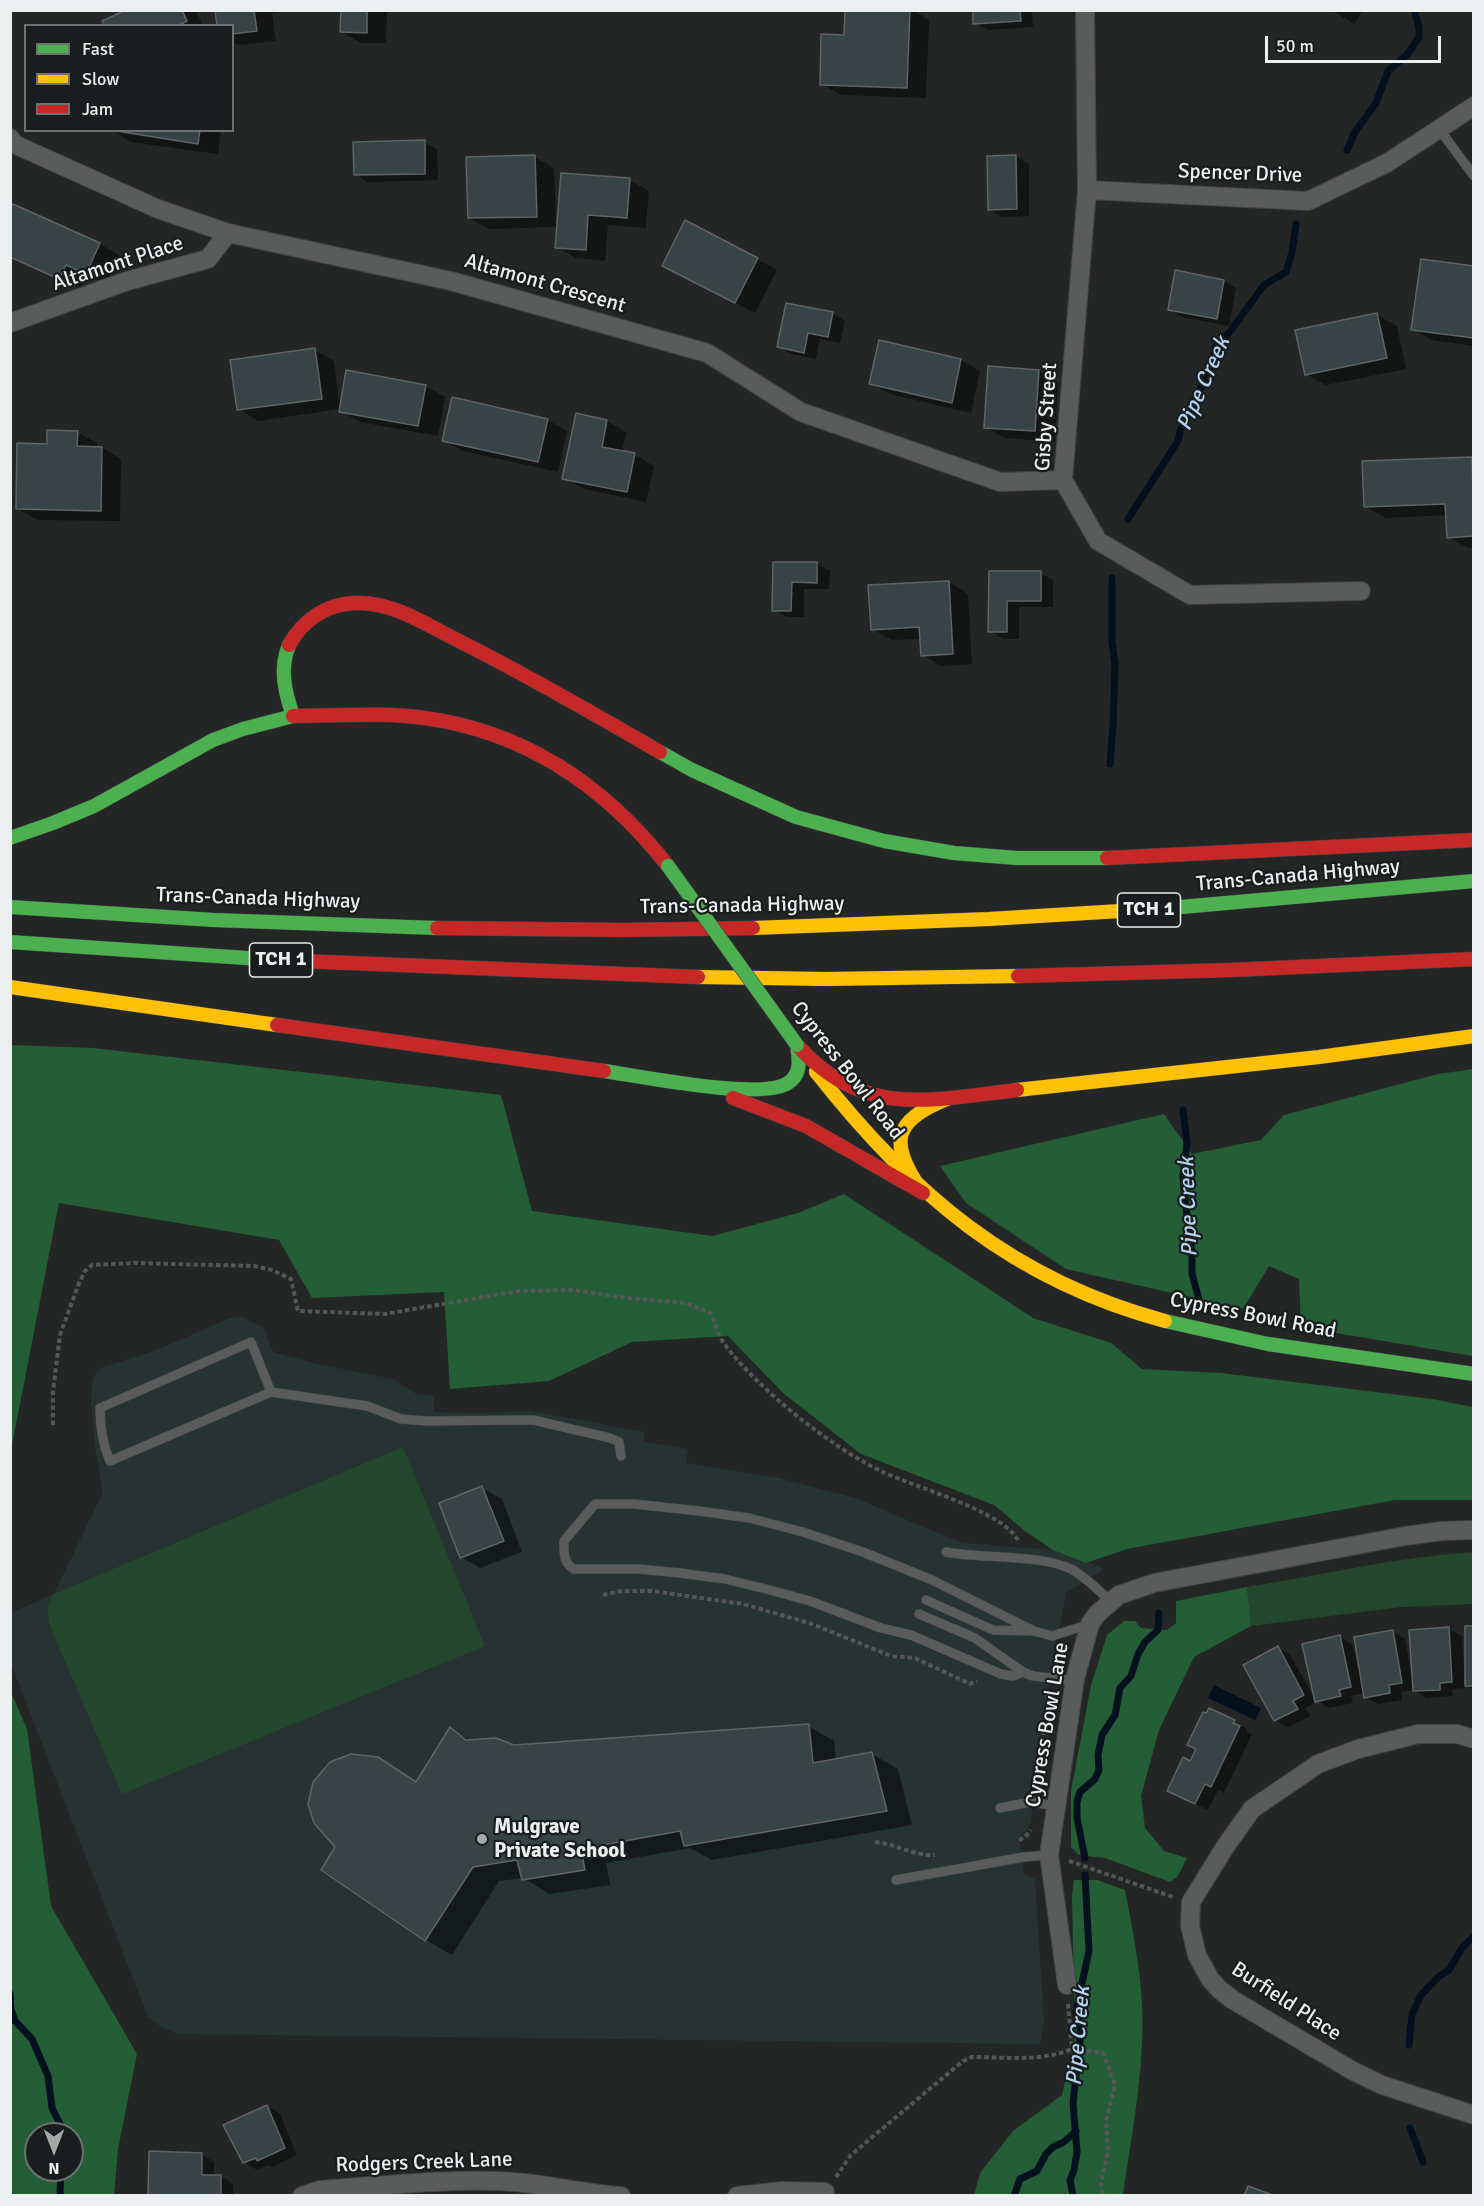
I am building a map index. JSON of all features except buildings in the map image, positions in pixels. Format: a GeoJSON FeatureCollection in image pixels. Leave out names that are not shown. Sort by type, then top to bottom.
{"type":"FeatureCollection","features":[{"type":"Feature","properties":{"kind":"main road"},"geometry":{"type":"LineString","coordinates":[[293,716],[283,675],[284,656],[290,640],[316,614],[354,603],[375,605],[396,610],[536,680],[692,770],[796,817],[884,841],[954,853],[1017,858],[1076,859],[1473,840]]}},
{"type":"Feature","properties":{"kind":"main road","name":"Cypress Bowl Road"},"geometry":{"type":"LineString","coordinates":[[10,838],[80,813],[196,748],[227,734],[260,723],[293,716],[381,715],[426,718],[470,728],[511,742],[556,764],[593,789],[646,838],[854,1120],[923,1193],[983,1239],[1020,1262],[1081,1292],[1145,1316],[1240,1339],[1473,1374]]}},
{"type":"Feature","properties":{"kind":"main road","name":"Trans-Canada Highway"},"geometry":{"type":"LineString","coordinates":[[10,907],[196,918],[420,927],[574,929],[824,926],[1097,914],[1233,904],[1473,881]]}},
{"type":"Feature","properties":{"kind":"main road","name":"TCH 1"},"geometry":{"type":"LineString","coordinates":[[10,942],[417,967],[824,979],[1112,974],[1473,959]]}},
{"type":"Feature","properties":{"kind":"main road"},"geometry":{"type":"LineString","coordinates":[[10,987],[745,1090],[763,1091],[781,1087],[795,1079],[799,1071],[800,1058],[797,1045]]}},
{"type":"Feature","properties":{"kind":"main road"},"geometry":{"type":"LineString","coordinates":[[797,1045],[823,1072],[840,1083],[860,1092],[899,1100],[957,1096],[1297,1060],[1473,1036]]}},
{"type":"Feature","properties":{"kind":"main road"},"geometry":{"type":"LineString","coordinates":[[672,1079],[748,1103],[806,1126],[923,1193]]}},
{"type":"Feature","properties":{"kind":"main road"},"geometry":{"type":"LineString","coordinates":[[923,1193],[905,1168],[900,1155],[898,1142],[902,1130],[919,1112],[957,1096]]}},
{"type":"Feature","properties":{"kind":"street","name":"Gisby Street"},"geometry":{"type":"LineString","coordinates":[[1085,10],[1087,190],[1063,480],[1098,541],[1190,595],[1361,591]]}},
{"type":"Feature","properties":{"kind":"street","name":"Spencer Drive"},"geometry":{"type":"LineString","coordinates":[[1087,190],[1308,201],[1387,164],[1473,106]]}},
{"type":"Feature","properties":{"kind":"street","name":"Altamont Crescent"},"geometry":{"type":"LineString","coordinates":[[10,138],[14,144],[158,209],[228,233],[451,281],[707,353],[801,412],[812,416],[1000,482],[1063,480]]}},
{"type":"Feature","properties":{"kind":"street","name":"Altamont Place"},"geometry":{"type":"LineString","coordinates":[[10,323],[127,281],[208,259],[228,233]]}},
{"type":"Feature","properties":{"kind":"street","name":"Cypress Bowl Lane"},"geometry":{"type":"LineString","coordinates":[[1067,1985],[1049,1855],[1075,1681],[1090,1624],[1096,1614],[1110,1601],[1134,1588],[1207,1572],[1405,1536],[1473,1530]]}},
{"type":"Feature","properties":{"kind":"street"},"geometry":{"type":"LineString","coordinates":[[1191,1902],[1252,1809],[1318,1764],[1358,1749],[1418,1734],[1457,1734],[1473,1739]]}},
{"type":"Feature","properties":{"kind":"street","name":"Burfield Place"},"geometry":{"type":"LineString","coordinates":[[1191,1902],[1190,1926],[1197,1955],[1210,1979],[1233,2000],[1363,2076],[1382,2085],[1473,2115]]}},
{"type":"Feature","properties":{"kind":"street","name":"Rodgers Creek Lane"},"geometry":{"type":"LineString","coordinates":[[302,2196],[320,2190],[462,2181],[541,2184],[621,2196]]}},
{"type":"Feature","properties":{"kind":"street"},"geometry":{"type":"LineString","coordinates":[[737,2196],[782,2191],[825,2192]]}},
{"type":"Feature","properties":{"kind":"lane"},"geometry":{"type":"LineString","coordinates":[[1439,129],[1473,176]]}},
{"type":"Feature","properties":{"kind":"lane"},"geometry":{"type":"LineString","coordinates":[[271,1392],[251,1342],[100,1408],[100,1429],[105,1449],[110,1461],[271,1392],[367,1406],[401,1419],[426,1421],[533,1420],[610,1438],[619,1442],[621,1456]]}},
{"type":"Feature","properties":{"kind":"lane"},"geometry":{"type":"LineString","coordinates":[[1023,1672],[1013,1676],[1001,1674],[910,1635],[881,1628],[810,1601],[725,1579],[638,1569],[574,1569],[568,1566],[565,1560],[564,1541],[595,1504],[634,1504],[699,1510],[749,1518],[803,1532],[863,1552],[932,1580],[1034,1631],[1052,1636],[1090,1624]]}},
{"type":"Feature","properties":{"kind":"lane"},"geometry":{"type":"LineString","coordinates":[[946,1552],[1021,1559],[1069,1568],[1085,1577],[1110,1601]]}},
{"type":"Feature","properties":{"kind":"lane"},"geometry":{"type":"LineString","coordinates":[[926,1600],[993,1630],[1034,1631]]}},
{"type":"Feature","properties":{"kind":"lane"},"geometry":{"type":"LineString","coordinates":[[919,1614],[975,1638],[1023,1672],[1033,1676],[1075,1681]]}},
{"type":"Feature","properties":{"kind":"lane"},"geometry":{"type":"LineString","coordinates":[[1000,1808],[1035,1803],[1056,1806]]}},
{"type":"Feature","properties":{"kind":"lane"},"geometry":{"type":"LineString","coordinates":[[896,1880],[1024,1857],[1049,1855]]}},
{"type":"Feature","properties":{"kind":"path"},"geometry":{"type":"LineString","coordinates":[[53,1425],[53,1391],[60,1335],[79,1283],[85,1271],[92,1265],[211,1264],[272,1270],[291,1279],[298,1311],[385,1314],[519,1291],[573,1290],[686,1303],[711,1313],[722,1341],[787,1407],[846,1452],[868,1465],[975,1510],[1004,1525],[1017,1537],[1021,1547],[1021,1559]]}},
{"type":"Feature","properties":{"kind":"path"},"geometry":{"type":"LineString","coordinates":[[603,1595],[621,1591],[652,1591],[743,1604],[812,1624],[891,1656],[915,1658],[970,1684],[982,1679]]}},
{"type":"Feature","properties":{"kind":"path"},"geometry":{"type":"LineString","coordinates":[[1014,1842],[1025,1837],[1032,1827],[1037,1772],[1048,1701],[1048,1695],[1044,1690]]}},
{"type":"Feature","properties":{"kind":"path"},"geometry":{"type":"LineString","coordinates":[[875,1842],[890,1844],[921,1855],[938,1854]]}},
{"type":"Feature","properties":{"kind":"path"},"geometry":{"type":"LineString","coordinates":[[1049,1855],[1191,1902]]}},
{"type":"Feature","properties":{"kind":"path"},"geometry":{"type":"LineString","coordinates":[[1067,1985],[1074,2049]]}},
{"type":"Feature","properties":{"kind":"path"},"geometry":{"type":"LineString","coordinates":[[825,2192],[851,2155],[963,2061],[972,2057],[1057,2055],[1074,2049],[1103,2053],[1115,2085],[1106,2121],[1108,2151],[1101,2183],[1103,2196]]}},
{"type":"Feature","properties":{"kind":"shaded area"},"geometry":{"type":"Polygon","coordinates":[[[242,1317],[264,1328],[273,1352],[313,1363],[393,1379],[416,1394],[434,1396],[434,1412],[531,1411],[644,1432],[644,1442],[688,1449],[686,1463],[779,1478],[855,1498],[962,1543],[1053,1550],[1104,1569],[1066,1593],[1035,1766],[1031,1822],[1027,1830],[1019,1837],[1024,1874],[1035,1878],[1044,2023],[1040,2044],[179,2034],[162,2028],[148,2017],[11,1664],[11,1613],[54,1594],[103,1492],[91,1406],[92,1384],[97,1369],[154,1351],[230,1318],[242,1317]]]}},
{"type":"Feature","properties":{"kind":"green space"},"geometry":{"type":"Polygon","coordinates":[[[11,1045],[93,1048],[501,1095],[532,1211],[712,1236],[798,1213],[844,1194],[1033,1318],[1111,1343],[1142,1369],[1221,1373],[1432,1399],[1473,1407],[1473,1500],[1395,1500],[1127,1549],[1086,1563],[1053,1550],[1025,1531],[994,1505],[861,1454],[783,1393],[728,1336],[632,1342],[549,1381],[450,1389],[444,1292],[312,1298],[279,1240],[59,1203],[11,1450],[11,1045]]]}},
{"type":"Feature","properties":{"kind":"green space"},"geometry":{"type":"Polygon","coordinates":[[[1473,1069],[1473,1356],[1301,1327],[1299,1279],[1269,1266],[1243,1309],[1066,1269],[966,1203],[940,1166],[1164,1114],[1192,1154],[1261,1140],[1284,1115],[1438,1074],[1473,1069]]]}},
{"type":"Feature","properties":{"kind":"green space"},"geometry":{"type":"Polygon","coordinates":[[[403,1447],[485,1646],[122,1794],[50,1626],[48,1609],[54,1594],[403,1447]]]}},
{"type":"Feature","properties":{"kind":"green space"},"geometry":{"type":"Polygon","coordinates":[[[1473,1552],[1473,1604],[1401,1607],[1251,1626],[1247,1587],[1388,1562],[1473,1552]]]}},
{"type":"Feature","properties":{"kind":"green space"},"geometry":{"type":"Polygon","coordinates":[[[1247,1587],[1251,1626],[1194,1657],[1159,1730],[1141,1796],[1145,1828],[1164,1851],[1187,1858],[1178,1876],[1170,1882],[1105,1858],[1079,1855],[1071,1847],[1071,1791],[1091,1685],[1107,1635],[1124,1621],[1135,1621],[1141,1628],[1167,1630],[1176,1623],[1176,1601],[1247,1587]]]}},
{"type":"Feature","properties":{"kind":"green space"},"geometry":{"type":"Polygon","coordinates":[[[10,1690],[27,1729],[51,1906],[137,2054],[118,2149],[114,2195],[11,2195],[10,1690]]]}},
{"type":"Feature","properties":{"kind":"green space"},"geometry":{"type":"Polygon","coordinates":[[[1074,1880],[1097,1880],[1125,1890],[1135,1947],[1142,2004],[1142,2052],[1123,2195],[974,2196],[980,2173],[1013,2131],[1062,2095],[1075,2037],[1072,1896],[1074,1880]]]}},
{"type":"Feature","properties":{"kind":"water"},"geometry":{"type":"Polygon","coordinates":[[[1214,1685],[1261,1708],[1255,1720],[1208,1698],[1214,1685]]]}},
{"type":"Feature","properties":{"kind":"waterway","name":"Pipe Creek"},"geometry":{"type":"LineString","coordinates":[[1347,150],[1355,132],[1376,103],[1388,71],[1407,55],[1419,37],[1419,27],[1414,10]]}},
{"type":"Feature","properties":{"kind":"waterway","name":"Pipe Creek"},"geometry":{"type":"LineString","coordinates":[[1128,519],[1178,441],[1181,428],[1209,371],[1217,343],[1229,333],[1264,285],[1286,272],[1296,224]]}},
{"type":"Feature","properties":{"kind":"waterway","name":"Pipe Creek"},"geometry":{"type":"LineString","coordinates":[[1110,764],[1115,664],[1112,642],[1112,578]]}},
{"type":"Feature","properties":{"kind":"waterway","name":"Pipe Creek"},"geometry":{"type":"LineString","coordinates":[[1183,1110],[1187,1143],[1183,1177],[1185,1201],[1192,1254],[1192,1274],[1200,1303]]}},
{"type":"Feature","properties":{"kind":"waterway","name":"Pipe Creek"},"geometry":{"type":"LineString","coordinates":[[1085,1858],[1077,1818],[1077,1802],[1080,1792],[1095,1779],[1099,1770],[1098,1755],[1102,1735],[1115,1715],[1120,1688],[1131,1676],[1138,1654],[1145,1642],[1158,1630],[1159,1613]]}},
{"type":"Feature","properties":{"kind":"waterway","name":"Pipe Creek"},"geometry":{"type":"LineString","coordinates":[[1073,2196],[1070,2180],[1077,2152],[1073,2103],[1081,2032],[1076,2011],[1089,1951],[1085,1875]]}},
{"type":"Feature","properties":{"kind":"waterway","name":"Pipe Creek"},"geometry":{"type":"LineString","coordinates":[[1409,2045],[1412,2014],[1421,1995],[1438,1977],[1449,1970],[1462,1948],[1474,1936]]}},
{"type":"Feature","properties":{"kind":"waterway"},"geometry":{"type":"LineString","coordinates":[[10,1994],[15,2021],[32,2039],[48,2076],[52,2108],[59,2122]]}},
{"type":"Feature","properties":{"kind":"waterway","name":"Pipe Creek"},"geometry":{"type":"LineString","coordinates":[[1410,2128],[1423,2162]]}},
{"type":"Feature","properties":{"kind":"waterway"},"geometry":{"type":"LineString","coordinates":[[1014,2196],[1020,2179],[1037,2171],[1046,2154],[1076,2131]]}},
{"type":"Feature","properties":{"kind":"waterway"},"geometry":{"type":"LineString","coordinates":[[60,2182],[61,2196]]}},
{"type":"Feature","properties":{"kind":"traffic: fast"},"geometry":{"type":"LineString","coordinates":[[10,838],[94,806],[213,740],[243,729],[293,716],[284,680],[284,663],[289,645]]}},
{"type":"Feature","properties":{"kind":"traffic: fast"},"geometry":{"type":"LineString","coordinates":[[660,752],[692,770],[796,817],[884,841],[954,853],[1017,858],[1107,858]]}},
{"type":"Feature","properties":{"kind":"traffic: fast"},"geometry":{"type":"LineString","coordinates":[[668,866],[797,1045]]}},
{"type":"Feature","properties":{"kind":"traffic: fast"},"geometry":{"type":"LineString","coordinates":[[1170,908],[1474,881]]}},
{"type":"Feature","properties":{"kind":"traffic: fast"},"geometry":{"type":"LineString","coordinates":[[10,907],[214,920],[437,928]]}},
{"type":"Feature","properties":{"kind":"traffic: fast"},"geometry":{"type":"LineString","coordinates":[[10,942],[276,960]]}},
{"type":"Feature","properties":{"kind":"traffic: fast"},"geometry":{"type":"LineString","coordinates":[[604,1071],[699,1086],[774,1088],[788,1083],[796,1075],[798,1071],[797,1045]]}},
{"type":"Feature","properties":{"kind":"traffic: fast"},"geometry":{"type":"LineString","coordinates":[[1165,1321],[1268,1344],[1474,1374]]}},
{"type":"Feature","properties":{"kind":"traffic: slow"},"geometry":{"type":"LineString","coordinates":[[753,928],[989,919],[1170,908]]}},
{"type":"Feature","properties":{"kind":"traffic: slow"},"geometry":{"type":"LineString","coordinates":[[698,977],[826,979],[1018,976]]}},
{"type":"Feature","properties":{"kind":"traffic: slow"},"geometry":{"type":"LineString","coordinates":[[10,987],[277,1025]]}},
{"type":"Feature","properties":{"kind":"traffic: slow"},"geometry":{"type":"LineString","coordinates":[[1017,1090],[1319,1057],[1474,1036]]}},
{"type":"Feature","properties":{"kind":"traffic: slow"},"geometry":{"type":"LineString","coordinates":[[816,1072],[890,1157],[928,1194],[969,1227],[1013,1256],[1059,1282],[1110,1304],[1165,1321]]}},
{"type":"Feature","properties":{"kind":"traffic: slow"},"geometry":{"type":"LineString","coordinates":[[921,1190],[904,1159],[901,1135],[906,1125],[915,1116],[947,1099]]}},
{"type":"Feature","properties":{"kind":"traffic: jam"},"geometry":{"type":"LineString","coordinates":[[289,645],[308,621],[334,606],[369,603],[397,610],[486,655],[660,752]]}},
{"type":"Feature","properties":{"kind":"traffic: jam"},"geometry":{"type":"LineString","coordinates":[[293,716],[409,716],[462,725],[497,736],[530,750],[590,788],[618,812],[668,866]]}},
{"type":"Feature","properties":{"kind":"traffic: jam"},"geometry":{"type":"LineString","coordinates":[[1107,858],[1474,840]]}},
{"type":"Feature","properties":{"kind":"traffic: jam"},"geometry":{"type":"LineString","coordinates":[[437,928],[623,930],[753,928]]}},
{"type":"Feature","properties":{"kind":"traffic: jam"},"geometry":{"type":"LineString","coordinates":[[1018,976],[1231,970],[1474,959]]}},
{"type":"Feature","properties":{"kind":"traffic: jam"},"geometry":{"type":"LineString","coordinates":[[276,960],[698,977]]}},
{"type":"Feature","properties":{"kind":"traffic: jam"},"geometry":{"type":"LineString","coordinates":[[277,1025],[604,1071]]}},
{"type":"Feature","properties":{"kind":"traffic: jam"},"geometry":{"type":"LineString","coordinates":[[797,1045],[822,1069],[847,1085],[872,1094],[899,1099],[926,1100],[1017,1090]]}},
{"type":"Feature","properties":{"kind":"traffic: jam"},"geometry":{"type":"LineString","coordinates":[[733,1098],[806,1126],[923,1193]]}},
{"type":"Feature","properties":{"kind":"place","name":"Mulgrave Private School"},"geometry":{"type":"Point","coordinates":[482,1839]}}]}
